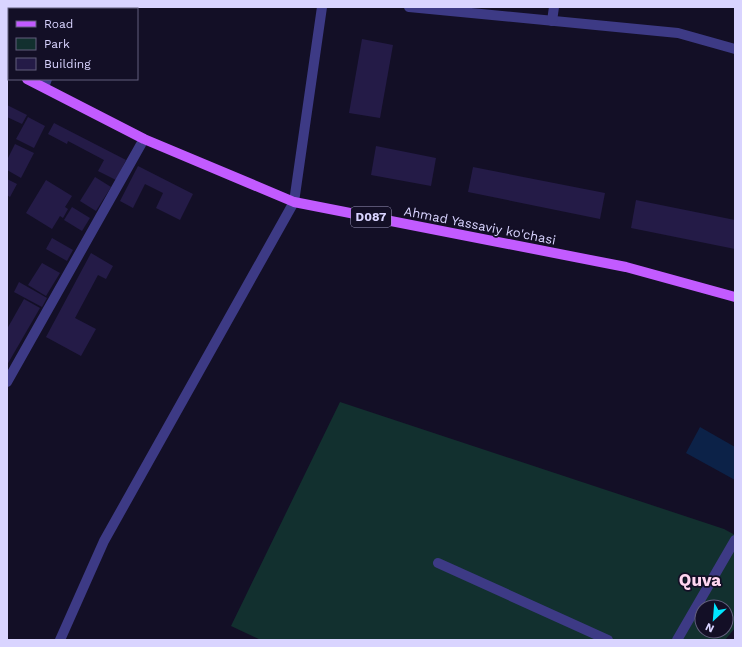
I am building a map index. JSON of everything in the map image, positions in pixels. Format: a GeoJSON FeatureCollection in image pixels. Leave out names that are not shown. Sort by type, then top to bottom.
{"type":"FeatureCollection","features":[{"type":"Feature","properties":{"kind":"main road","name":"Ahmad Yassaviy ko'chasi"},"geometry":{"type":"LineString","coordinates":[[32,80],[46,83],[144,139],[294,202],[626,267],[735,297]]}},
{"type":"Feature","properties":{"kind":"street"},"geometry":{"type":"LineString","coordinates":[[60,640],[104,541],[294,202],[322,7]]}},
{"type":"Feature","properties":{"kind":"street"},"geometry":{"type":"LineString","coordinates":[[409,7],[678,33],[735,49]]}},
{"type":"Feature","properties":{"kind":"street"},"geometry":{"type":"LineString","coordinates":[[552,21],[554,7]]}},
{"type":"Feature","properties":{"kind":"street"},"geometry":{"type":"LineString","coordinates":[[7,382],[144,139]]}},
{"type":"Feature","properties":{"kind":"street"},"geometry":{"type":"LineString","coordinates":[[677,640],[735,540]]}},
{"type":"Feature","properties":{"kind":"street"},"geometry":{"type":"LineString","coordinates":[[438,563],[608,640]]}},
{"type":"Feature","properties":{"kind":"green space"},"geometry":{"type":"Polygon","coordinates":[[[340,402],[724,529],[735,535],[735,628],[734,629],[734,599],[694,599],[694,639],[726,639],[725,640],[261,640],[231,626],[340,402]]]}},
{"type":"Feature","properties":{"kind":"water"},"geometry":{"type":"Polygon","coordinates":[[[700,427],[735,447],[735,480],[686,453],[700,427]]]}},
{"type":"Feature","properties":{"kind":"building"},"geometry":{"type":"Polygon","coordinates":[[[7,16],[8,42],[7,41],[7,16]]]}},
{"type":"Feature","properties":{"kind":"building"},"geometry":{"type":"Polygon","coordinates":[[[362,39],[393,45],[380,118],[349,113],[362,39]]]}},
{"type":"Feature","properties":{"kind":"building"},"geometry":{"type":"Polygon","coordinates":[[[7,105],[27,115],[22,124],[7,117],[7,105]]]}},
{"type":"Feature","properties":{"kind":"building"},"geometry":{"type":"Polygon","coordinates":[[[28,117],[45,126],[34,148],[16,139],[28,117]]]}},
{"type":"Feature","properties":{"kind":"building"},"geometry":{"type":"Polygon","coordinates":[[[54,123],[126,160],[116,180],[98,171],[104,160],[68,141],[67,144],[48,134],[54,123]]]}},
{"type":"Feature","properties":{"kind":"building"},"geometry":{"type":"Polygon","coordinates":[[[15,144],[34,153],[21,178],[7,170],[7,160],[15,144]]]}},
{"type":"Feature","properties":{"kind":"building"},"geometry":{"type":"Polygon","coordinates":[[[376,146],[436,158],[431,186],[371,175],[376,146]]]}},
{"type":"Feature","properties":{"kind":"building"},"geometry":{"type":"Polygon","coordinates":[[[138,166],[193,194],[180,220],[156,208],[163,193],[145,184],[133,208],[120,201],[138,166]]]}},
{"type":"Feature","properties":{"kind":"building"},"geometry":{"type":"Polygon","coordinates":[[[473,167],[605,193],[600,219],[468,192],[473,167]]]}},
{"type":"Feature","properties":{"kind":"building"},"geometry":{"type":"Polygon","coordinates":[[[95,177],[111,187],[96,211],[80,201],[95,177]]]}},
{"type":"Feature","properties":{"kind":"building"},"geometry":{"type":"Polygon","coordinates":[[[7,179],[17,184],[10,197],[7,195],[7,179]]]}},
{"type":"Feature","properties":{"kind":"building"},"geometry":{"type":"Polygon","coordinates":[[[46,180],[72,196],[65,207],[68,209],[63,218],[60,216],[52,229],[26,213],[46,180]]]}},
{"type":"Feature","properties":{"kind":"building"},"geometry":{"type":"Polygon","coordinates":[[[636,200],[735,220],[735,249],[631,228],[636,200]]]}},
{"type":"Feature","properties":{"kind":"building"},"geometry":{"type":"Polygon","coordinates":[[[72,207],[90,218],[82,231],[64,220],[72,207]]]}},
{"type":"Feature","properties":{"kind":"building"},"geometry":{"type":"Polygon","coordinates":[[[52,238],[73,250],[67,261],[46,249],[52,238]]]}},
{"type":"Feature","properties":{"kind":"building"},"geometry":{"type":"Polygon","coordinates":[[[91,253],[113,266],[106,279],[98,275],[75,318],[96,329],[81,356],[46,337],[91,253]]]}},
{"type":"Feature","properties":{"kind":"building"},"geometry":{"type":"Polygon","coordinates":[[[42,263],[60,273],[46,296],[28,285],[42,263]]]}},
{"type":"Feature","properties":{"kind":"building"},"geometry":{"type":"Polygon","coordinates":[[[19,282],[47,298],[42,307],[14,292],[19,282]]]}},
{"type":"Feature","properties":{"kind":"building"},"geometry":{"type":"Polygon","coordinates":[[[24,299],[40,308],[7,365],[7,329],[24,299]]]}},
{"type":"Feature","properties":{"kind":"district","name":"Quva"},"geometry":{"type":"Point","coordinates":[700,580]}}]}
